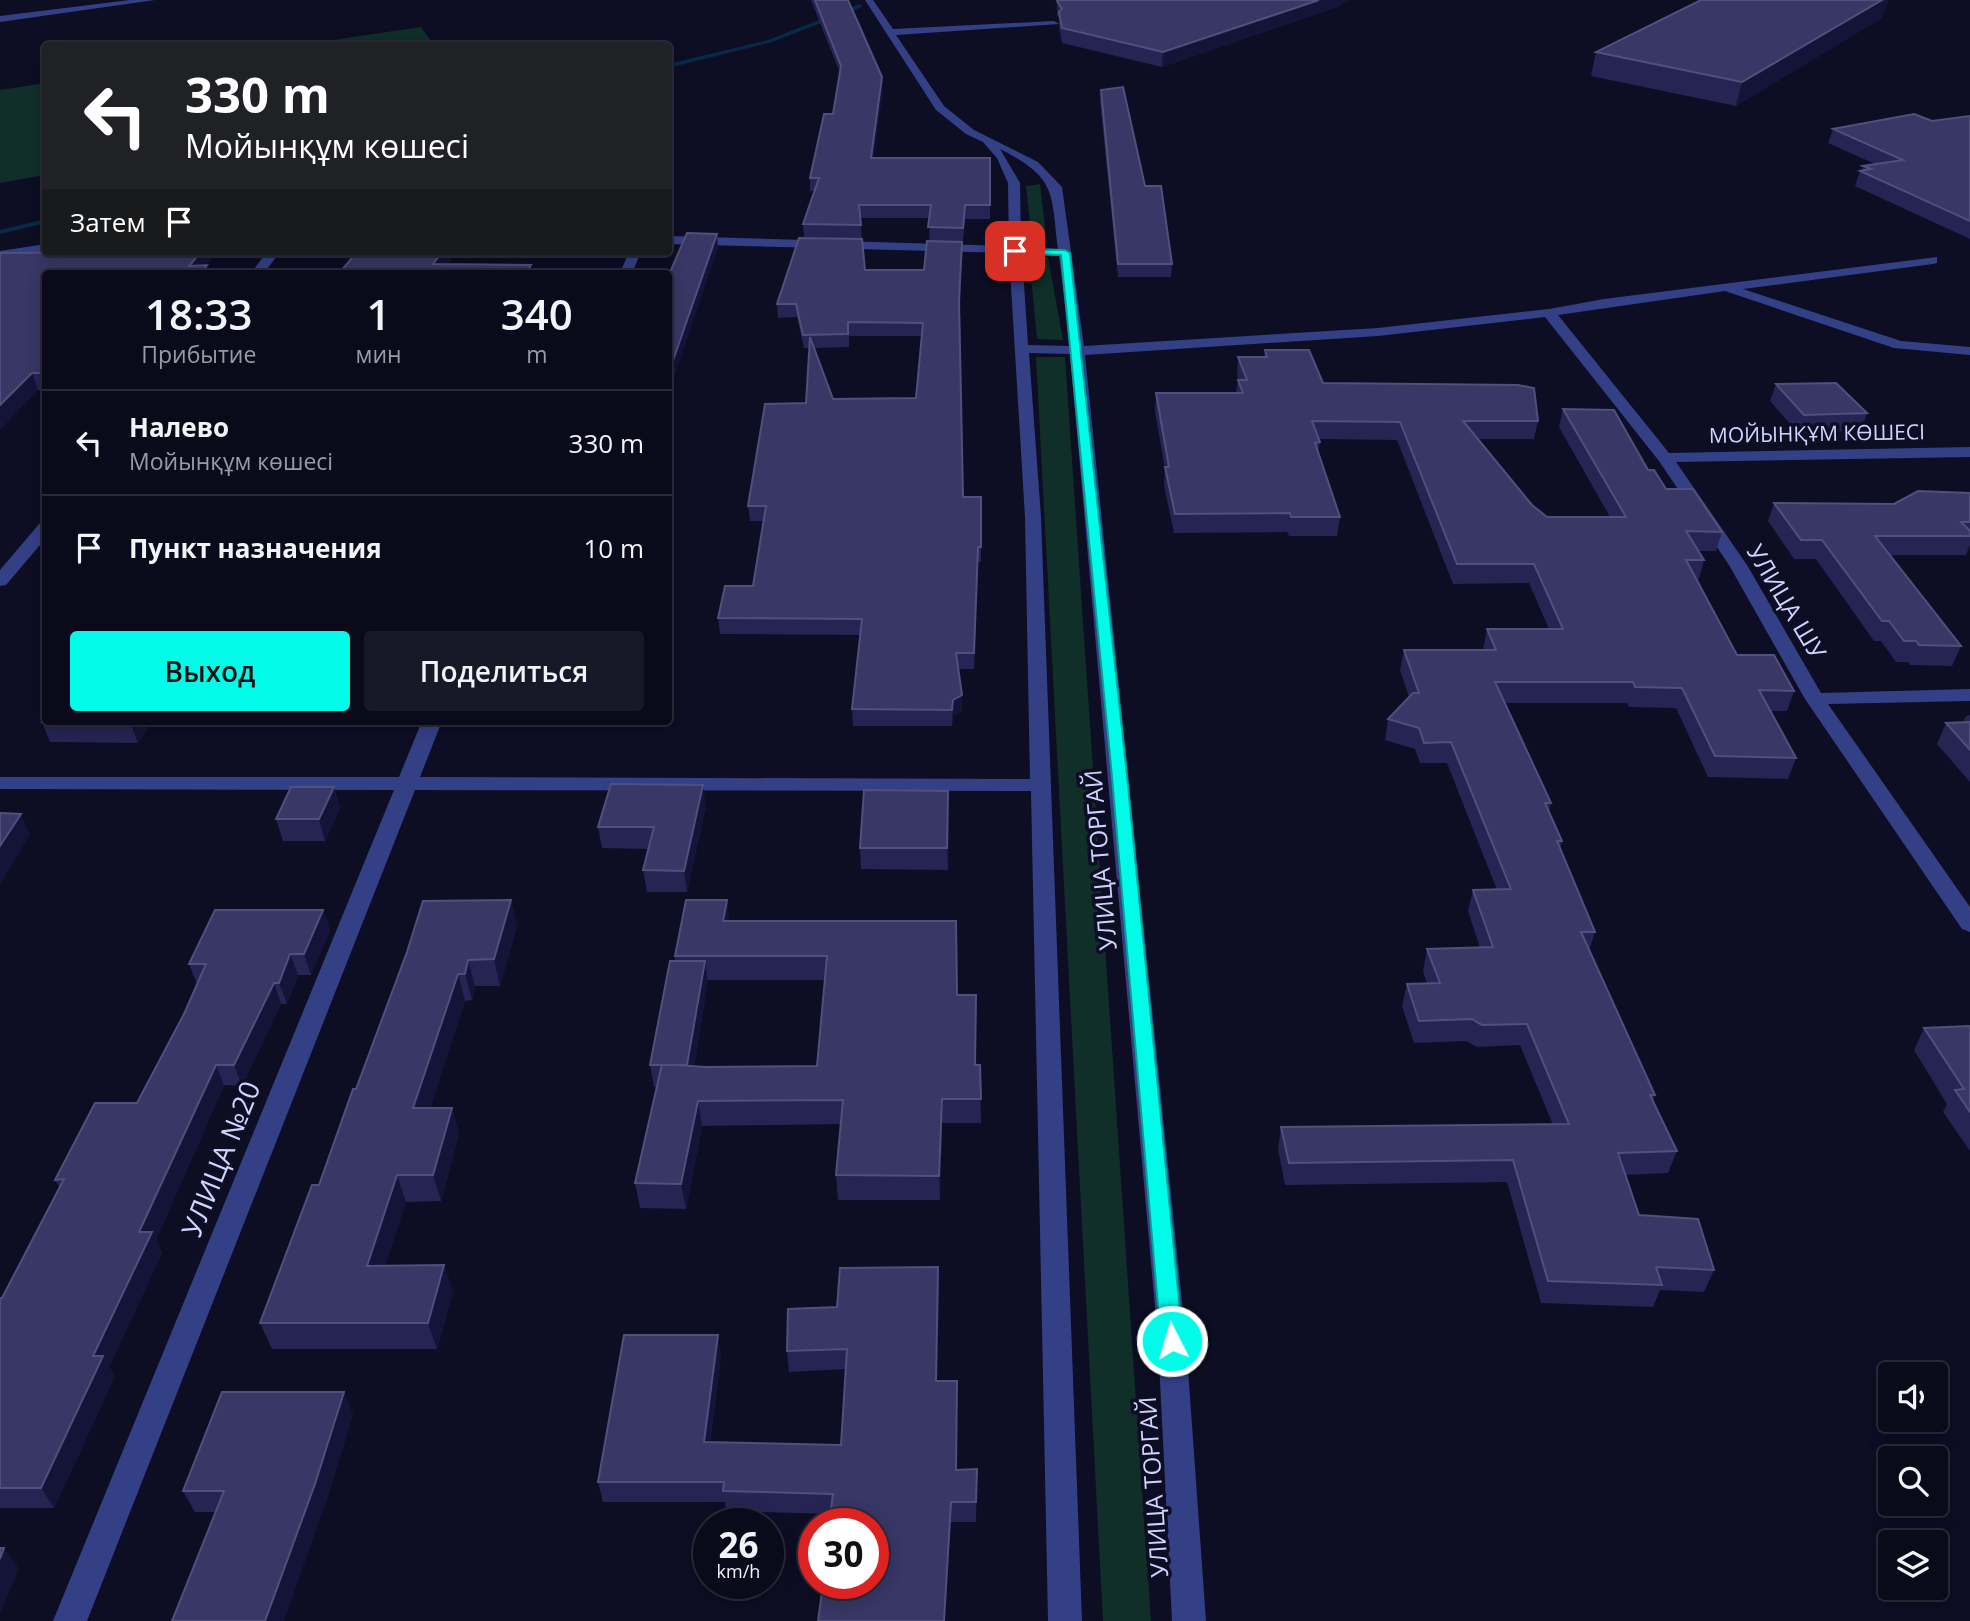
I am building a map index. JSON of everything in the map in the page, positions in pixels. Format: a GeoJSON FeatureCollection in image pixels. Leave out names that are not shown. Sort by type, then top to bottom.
{"type":"FeatureCollection","features":[{"type":"Feature","properties":{"kind":"street"},"geometry":{"type":"LineString","coordinates":[[0,19],[151,0]]}},
{"type":"Feature","properties":{"kind":"street","name":"УЛИЦА ТОРГАЙ"},"geometry":{"type":"LineString","coordinates":[[869,0],[893,32],[940,108],[981,138],[1002,157],[1012,172],[1033,517],[1065,1621]]}},
{"type":"Feature","properties":{"kind":"street"},"geometry":{"type":"LineString","coordinates":[[893,32],[1054,24]]}},
{"type":"Feature","properties":{"kind":"street","name":"УЛИЦА ТОРГАЙ"},"geometry":{"type":"LineString","coordinates":[[981,138],[1017,153],[1051,178],[1056,187],[1076,349],[1172,1341],[1189,1621]]}},
{"type":"Feature","properties":{"kind":"street"},"geometry":{"type":"LineString","coordinates":[[672,240],[958,246],[1065,253]]}},
{"type":"Feature","properties":{"kind":"street"},"geometry":{"type":"LineString","coordinates":[[0,255],[42,249]]}},
{"type":"Feature","properties":{"kind":"street"},"geometry":{"type":"LineString","coordinates":[[259,270],[271,256]]}},
{"type":"Feature","properties":{"kind":"street"},"geometry":{"type":"LineString","coordinates":[[1022,349],[1230,344],[1549,313],[1933,260]]}},
{"type":"Feature","properties":{"kind":"street"},"geometry":{"type":"LineString","coordinates":[[1725,288],[1899,345],[1970,351]]}},
{"type":"Feature","properties":{"kind":"street","name":"УЛИЦА ШУ"},"geometry":{"type":"LineString","coordinates":[[1549,313],[1665,458],[1738,565],[1815,699],[1970,924]]}},
{"type":"Feature","properties":{"kind":"street","name":"МОЙЫНҚҰМ КӨШЕСІ"},"geometry":{"type":"LineString","coordinates":[[1665,458],[1970,452]]}},
{"type":"Feature","properties":{"kind":"street"},"geometry":{"type":"LineString","coordinates":[[0,581],[42,532]]}},
{"type":"Feature","properties":{"kind":"street"},"geometry":{"type":"LineString","coordinates":[[1815,699],[1970,695]]}},
{"type":"Feature","properties":{"kind":"street","name":"УЛИЦА №20"},"geometry":{"type":"LineString","coordinates":[[70,1621],[405,782],[430,725]]}},
{"type":"Feature","properties":{"kind":"street"},"geometry":{"type":"LineString","coordinates":[[0,783],[1039,785]]}},
{"type":"Feature","properties":{"kind":"green space"},"geometry":{"type":"Polygon","coordinates":[[[421,27],[432,42],[318,42],[421,27]]]}},
{"type":"Feature","properties":{"kind":"green space"},"geometry":{"type":"Polygon","coordinates":[[[42,83],[42,176],[0,183],[0,90],[42,83]]]}},
{"type":"Feature","properties":{"kind":"green space"},"geometry":{"type":"Polygon","coordinates":[[[1040,184],[1047,244],[1032,244],[1026,186],[1040,184]]]}},
{"type":"Feature","properties":{"kind":"green space"},"geometry":{"type":"Polygon","coordinates":[[[1029,256],[1048,257],[1063,340],[1037,339],[1029,256]]]}},
{"type":"Feature","properties":{"kind":"green space"},"geometry":{"type":"Polygon","coordinates":[[[1036,357],[1065,357],[1151,1621],[1103,1621],[1036,357]]]}},
{"type":"Feature","properties":{"kind":"building"},"geometry":{"type":"Polygon","coordinates":[[[815,0],[848,0],[882,77],[871,158],[990,158],[990,205],[965,205],[963,228],[928,227],[931,205],[859,205],[861,225],[803,224],[819,178],[810,178],[824,114],[833,114],[841,66],[815,0]]]}},
{"type":"Feature","properties":{"kind":"building"},"geometry":{"type":"Polygon","coordinates":[[[1319,0],[1163,52],[1062,28],[1059,12],[1062,9],[1057,1],[1319,0]]]}},
{"type":"Feature","properties":{"kind":"building"},"geometry":{"type":"Polygon","coordinates":[[[1701,0],[1882,0],[1742,82],[1596,52],[1701,0]]]}},
{"type":"Feature","properties":{"kind":"building"},"geometry":{"type":"Polygon","coordinates":[[[1123,87],[1145,186],[1161,186],[1172,264],[1118,264],[1101,90],[1123,87]]]}},
{"type":"Feature","properties":{"kind":"building"},"geometry":{"type":"Polygon","coordinates":[[[1914,114],[1932,121],[1970,116],[1970,221],[1860,171],[1871,169],[1863,166],[1903,160],[1833,129],[1914,114]]]}},
{"type":"Feature","properties":{"kind":"building"},"geometry":{"type":"Polygon","coordinates":[[[687,233],[717,234],[672,363],[672,270],[687,233]]]}},
{"type":"Feature","properties":{"kind":"building"},"geometry":{"type":"Polygon","coordinates":[[[799,238],[862,239],[865,270],[924,270],[927,241],[962,242],[959,300],[963,497],[981,497],[981,547],[978,547],[974,653],[956,653],[962,695],[953,700],[952,710],[852,709],[862,619],[718,618],[725,586],[753,586],[766,506],[748,506],[765,404],[806,403],[810,337],[833,399],[916,398],[923,323],[848,322],[848,334],[803,335],[796,304],[777,304],[799,238]]]}},
{"type":"Feature","properties":{"kind":"building"},"geometry":{"type":"Polygon","coordinates":[[[0,253],[42,253],[42,256],[198,256],[189,266],[207,265],[203,270],[42,270],[42,373],[32,373],[0,405],[0,253]]]}},
{"type":"Feature","properties":{"kind":"building"},"geometry":{"type":"Polygon","coordinates":[[[354,256],[439,256],[433,264],[531,265],[528,270],[342,270],[354,256]]]}},
{"type":"Feature","properties":{"kind":"building"},"geometry":{"type":"Polygon","coordinates":[[[1265,350],[1309,350],[1323,383],[1518,385],[1534,388],[1538,421],[1463,421],[1532,505],[1547,517],[1626,517],[1563,409],[1614,410],[1648,470],[1654,470],[1666,489],[1693,489],[1722,532],[1686,531],[1704,560],[1686,560],[1737,655],[1774,655],[1794,691],[1759,690],[1796,758],[1715,756],[1682,688],[1635,687],[1633,682],[1495,682],[1551,803],[1545,803],[1562,841],[1557,841],[1595,932],[1581,932],[1655,1095],[1650,1095],[1677,1151],[1618,1153],[1639,1215],[1698,1219],[1714,1270],[1656,1267],[1662,1285],[1548,1281],[1513,1160],[1289,1163],[1281,1127],[1569,1124],[1527,1024],[1482,1025],[1472,1019],[1419,1021],[1407,984],[1440,983],[1427,949],[1493,947],[1473,890],[1511,889],[1451,742],[1424,743],[1419,728],[1388,719],[1413,693],[1419,693],[1404,650],[1496,650],[1487,629],[1563,629],[1534,564],[1457,564],[1400,422],[1312,421],[1320,442],[1315,443],[1340,517],[1291,517],[1290,513],[1175,514],[1165,467],[1169,467],[1156,393],[1243,393],[1238,380],[1247,380],[1238,357],[1267,357],[1265,350]]]}},
{"type":"Feature","properties":{"kind":"building"},"geometry":{"type":"Polygon","coordinates":[[[1836,383],[1867,413],[1804,415],[1776,384],[1836,383]]]}},
{"type":"Feature","properties":{"kind":"building"},"geometry":{"type":"Polygon","coordinates":[[[1918,491],[1970,493],[1970,522],[1961,522],[1970,531],[1970,536],[1875,536],[1961,646],[1919,645],[1916,641],[1904,641],[1889,621],[1882,621],[1822,540],[1801,540],[1774,503],[1894,504],[1918,491]]]}},
{"type":"Feature","properties":{"kind":"building"},"geometry":{"type":"Polygon","coordinates":[[[1970,722],[1970,750],[1946,723],[1970,722]]]}},
{"type":"Feature","properties":{"kind":"building"},"geometry":{"type":"Polygon","coordinates":[[[611,784],[703,785],[684,871],[643,870],[654,827],[598,827],[611,784]]]}},
{"type":"Feature","properties":{"kind":"building"},"geometry":{"type":"Polygon","coordinates":[[[291,787],[334,787],[319,819],[276,819],[291,787]]]}},
{"type":"Feature","properties":{"kind":"building"},"geometry":{"type":"Polygon","coordinates":[[[864,790],[948,791],[947,848],[860,848],[864,790]]]}},
{"type":"Feature","properties":{"kind":"building"},"geometry":{"type":"Polygon","coordinates":[[[0,813],[21,814],[0,846],[0,813]]]}},
{"type":"Feature","properties":{"kind":"building"},"geometry":{"type":"Polygon","coordinates":[[[511,900],[494,959],[468,960],[465,974],[458,974],[413,1108],[452,1108],[433,1175],[397,1175],[367,1266],[444,1265],[428,1323],[260,1323],[312,1185],[319,1185],[353,1089],[356,1089],[407,952],[423,901],[511,900]]]}},
{"type":"Feature","properties":{"kind":"building"},"geometry":{"type":"Polygon","coordinates":[[[686,900],[727,900],[723,921],[956,921],[957,995],[976,995],[975,1065],[980,1065],[981,1099],[942,1099],[939,1176],[836,1175],[843,1100],[698,1101],[681,1184],[635,1183],[662,1064],[705,1067],[817,1066],[827,956],[675,956],[686,900]]]}},
{"type":"Feature","properties":{"kind":"building"},"geometry":{"type":"Polygon","coordinates":[[[215,910],[323,910],[304,954],[290,954],[279,983],[274,983],[234,1065],[216,1065],[139,1232],[152,1232],[93,1356],[103,1356],[41,1488],[0,1488],[0,1298],[64,1179],[55,1180],[95,1103],[137,1103],[184,1014],[206,964],[189,964],[215,910]]]}},
{"type":"Feature","properties":{"kind":"building"},"geometry":{"type":"Polygon","coordinates":[[[670,961],[705,961],[687,1065],[650,1065],[670,961]]]}},
{"type":"Feature","properties":{"kind":"building"},"geometry":{"type":"Polygon","coordinates":[[[1970,1026],[1970,1112],[1955,1090],[1964,1089],[1924,1028],[1970,1026]]]}},
{"type":"Feature","properties":{"kind":"building"},"geometry":{"type":"Polygon","coordinates":[[[938,1267],[936,1381],[957,1381],[956,1470],[977,1469],[976,1502],[951,1502],[944,1621],[818,1621],[821,1599],[889,1599],[889,1508],[831,1508],[833,1494],[723,1491],[724,1482],[598,1482],[624,1335],[718,1335],[704,1442],[841,1445],[847,1349],[787,1351],[788,1309],[837,1307],[840,1268],[938,1267]]]}},
{"type":"Feature","properties":{"kind":"building"},"geometry":{"type":"Polygon","coordinates":[[[222,1392],[344,1392],[315,1484],[265,1621],[172,1621],[224,1491],[183,1491],[222,1392]]]}},
{"type":"Feature","properties":{"kind":"waterway"},"geometry":{"type":"LineString","coordinates":[[672,65],[770,41],[860,6]]}},
{"type":"Feature","properties":{"kind":"waterway"},"geometry":{"type":"LineString","coordinates":[[0,232],[42,222]]}},
{"type":"Feature","properties":{"kind":"route"},"geometry":{"type":"LineString","coordinates":[[1015,251],[1065,253],[1119,766],[1172,1341]]}}]}
